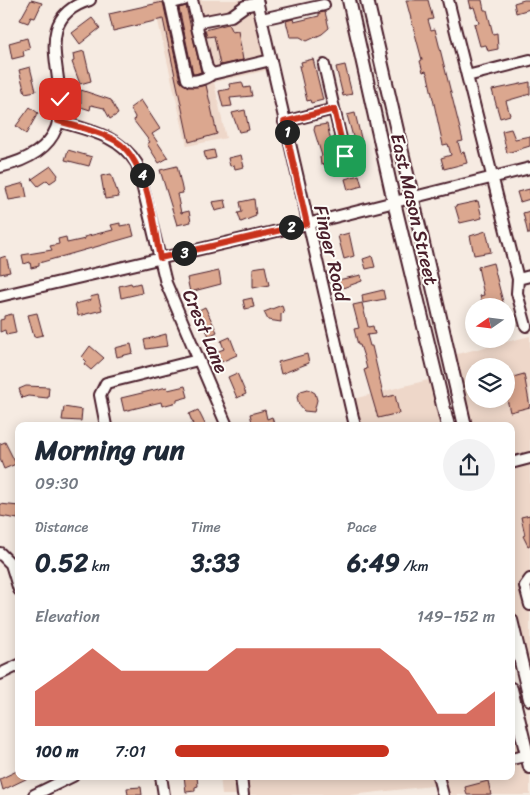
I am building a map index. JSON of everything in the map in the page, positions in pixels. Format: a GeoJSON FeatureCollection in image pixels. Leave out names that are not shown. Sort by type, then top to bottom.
{"type":"FeatureCollection","features":[{"type":"Feature","properties":{"kind":"main road","name":"East Mason Street"},"geometry":{"type":"LineString","coordinates":[[349,0],[394,202],[447,422]]}},
{"type":"Feature","properties":{"kind":"main road","name":"East Mason Street"},"geometry":{"type":"LineString","coordinates":[[367,0],[464,422]]}},
{"type":"Feature","properties":{"kind":"main road"},"geometry":{"type":"LineString","coordinates":[[515,637],[530,699]]}},
{"type":"Feature","properties":{"kind":"main road"},"geometry":{"type":"LineString","coordinates":[[515,705],[529,759]]}},
{"type":"Feature","properties":{"kind":"street"},"geometry":{"type":"LineString","coordinates":[[0,167],[16,163],[33,155],[48,141],[58,121],[60,99],[50,43],[55,27],[63,13],[74,5],[90,0]]}},
{"type":"Feature","properties":{"kind":"street"},"geometry":{"type":"LineString","coordinates":[[184,0],[169,1],[186,80],[192,81],[208,78],[212,74],[271,60]]}},
{"type":"Feature","properties":{"kind":"street"},"geometry":{"type":"LineString","coordinates":[[192,0],[207,68],[212,74]]}},
{"type":"Feature","properties":{"kind":"street"},"geometry":{"type":"LineString","coordinates":[[448,0],[518,279],[517,293],[526,326]]}},
{"type":"Feature","properties":{"kind":"street"},"geometry":{"type":"LineString","coordinates":[[198,24],[231,16],[245,6],[258,1]]}},
{"type":"Feature","properties":{"kind":"street","name":"Finger Road"},"geometry":{"type":"LineString","coordinates":[[258,1],[307,224],[354,422]]}},
{"type":"Feature","properties":{"kind":"street"},"geometry":{"type":"LineString","coordinates":[[262,19],[324,5]]}},
{"type":"Feature","properties":{"kind":"street"},"geometry":{"type":"LineString","coordinates":[[467,76],[530,60]]}},
{"type":"Feature","properties":{"kind":"street"},"geometry":{"type":"LineString","coordinates":[[324,65],[345,156]]}},
{"type":"Feature","properties":{"kind":"street"},"geometry":{"type":"LineString","coordinates":[[284,122],[334,109]]}},
{"type":"Feature","properties":{"kind":"street","name":"Crest Lane"},"geometry":{"type":"LineString","coordinates":[[58,121],[106,136],[118,142],[132,156],[141,174],[160,258],[174,303],[225,422]]}},
{"type":"Feature","properties":{"kind":"street"},"geometry":{"type":"LineString","coordinates":[[0,296],[307,224],[530,168]]}},
{"type":"Feature","properties":{"kind":"street"},"geometry":{"type":"LineString","coordinates":[[518,279],[530,276]]}},
{"type":"Feature","properties":{"kind":"street"},"geometry":{"type":"LineString","coordinates":[[105,422],[100,395],[106,383],[198,360]]}},
{"type":"Feature","properties":{"kind":"street"},"geometry":{"type":"LineString","coordinates":[[515,462],[530,458]]}},
{"type":"Feature","properties":{"kind":"street"},"geometry":{"type":"LineString","coordinates":[[0,552],[11,564],[15,577]]}},
{"type":"Feature","properties":{"kind":"street"},"geometry":{"type":"LineString","coordinates":[[530,579],[526,586],[530,605]]}},
{"type":"Feature","properties":{"kind":"street"},"geometry":{"type":"LineString","coordinates":[[0,674],[15,668]]}},
{"type":"Feature","properties":{"kind":"street"},"geometry":{"type":"LineString","coordinates":[[515,759],[529,759]]}},
{"type":"Feature","properties":{"kind":"street"},"geometry":{"type":"LineString","coordinates":[[34,795],[65,780]]}},
{"type":"Feature","properties":{"kind":"street"},"geometry":{"type":"LineString","coordinates":[[162,780],[164,795]]}},
{"type":"Feature","properties":{"kind":"street"},"geometry":{"type":"LineString","coordinates":[[241,780],[243,795]]}},
{"type":"Feature","properties":{"kind":"street"},"geometry":{"type":"LineString","coordinates":[[439,780],[443,795]]}},
{"type":"Feature","properties":{"kind":"shaded area"},"geometry":{"type":"Polygon","coordinates":[[[153,0],[257,0],[273,69],[214,82],[226,138],[187,146],[153,0]]]}},
{"type":"Feature","properties":{"kind":"shaded area"},"geometry":{"type":"Polygon","coordinates":[[[530,336],[530,699],[515,637],[515,422],[464,422],[449,356],[481,348],[515,348],[515,340],[530,336]]]}},
{"type":"Feature","properties":{"kind":"shaded area"},"geometry":{"type":"Polygon","coordinates":[[[436,378],[447,422],[354,422],[349,400],[436,378]]]}},
{"type":"Feature","properties":{"kind":"shaded area"},"geometry":{"type":"Polygon","coordinates":[[[515,705],[530,767],[530,795],[443,795],[440,785],[352,795],[222,795],[220,780],[515,780],[515,705]]]}},
{"type":"Feature","properties":{"kind":"building"},"geometry":{"type":"Polygon","coordinates":[[[31,0],[42,3],[35,18],[31,17],[28,23],[20,20],[31,0]]]}},
{"type":"Feature","properties":{"kind":"building"},"geometry":{"type":"Polygon","coordinates":[[[406,0],[428,0],[433,19],[428,20],[431,30],[435,29],[463,141],[458,142],[461,153],[464,152],[467,163],[444,169],[441,158],[451,155],[448,144],[443,145],[428,76],[426,71],[423,72],[420,61],[422,60],[406,0]]]}},
{"type":"Feature","properties":{"kind":"building"},"geometry":{"type":"Polygon","coordinates":[[[469,0],[482,0],[484,10],[487,10],[493,34],[497,33],[498,49],[488,51],[486,45],[480,46],[474,24],[479,23],[474,7],[471,8],[469,0]]]}},
{"type":"Feature","properties":{"kind":"building"},"geometry":{"type":"Polygon","coordinates":[[[530,0],[530,9],[516,13],[514,3],[530,0]]]}},
{"type":"Feature","properties":{"kind":"building"},"geometry":{"type":"Polygon","coordinates":[[[163,2],[180,81],[188,87],[206,85],[217,134],[189,142],[163,19],[113,31],[109,14],[163,2]]]}},
{"type":"Feature","properties":{"kind":"building"},"geometry":{"type":"Polygon","coordinates":[[[186,6],[201,72],[195,74],[193,74],[179,8],[186,6]]]}},
{"type":"Feature","properties":{"kind":"building"},"geometry":{"type":"Polygon","coordinates":[[[325,12],[329,28],[322,34],[307,41],[300,37],[290,37],[286,21],[293,19],[294,22],[319,16],[319,13],[325,12]]]}},
{"type":"Feature","properties":{"kind":"building"},"geometry":{"type":"Polygon","coordinates":[[[92,18],[100,28],[80,44],[72,33],[92,18]]]}},
{"type":"Feature","properties":{"kind":"building"},"geometry":{"type":"Polygon","coordinates":[[[228,24],[232,32],[238,31],[243,60],[220,65],[214,36],[207,37],[205,30],[228,24]]]}},
{"type":"Feature","properties":{"kind":"building"},"geometry":{"type":"Polygon","coordinates":[[[27,38],[30,49],[23,51],[24,56],[12,59],[9,43],[27,38]]]}},
{"type":"Feature","properties":{"kind":"building"},"geometry":{"type":"Polygon","coordinates":[[[84,51],[91,81],[80,84],[72,62],[74,61],[73,54],[84,51]]]}},
{"type":"Feature","properties":{"kind":"building"},"geometry":{"type":"Polygon","coordinates":[[[313,59],[323,100],[311,103],[310,100],[307,101],[299,66],[302,66],[301,62],[313,59]]]}},
{"type":"Feature","properties":{"kind":"building"},"geometry":{"type":"Polygon","coordinates":[[[345,65],[352,94],[343,96],[336,67],[345,65]]]}},
{"type":"Feature","properties":{"kind":"building"},"geometry":{"type":"Polygon","coordinates":[[[30,67],[36,91],[25,93],[19,70],[30,67]]]}},
{"type":"Feature","properties":{"kind":"building"},"geometry":{"type":"Polygon","coordinates":[[[242,82],[244,88],[250,87],[252,96],[230,98],[232,106],[223,107],[219,91],[230,89],[229,84],[242,82]]]}},
{"type":"Feature","properties":{"kind":"building"},"geometry":{"type":"Polygon","coordinates":[[[530,82],[530,94],[506,101],[510,115],[500,118],[492,90],[530,82]]]}},
{"type":"Feature","properties":{"kind":"building"},"geometry":{"type":"Polygon","coordinates":[[[81,90],[111,100],[118,114],[110,119],[104,108],[91,105],[90,110],[81,107],[81,90]]]}},
{"type":"Feature","properties":{"kind":"building"},"geometry":{"type":"Polygon","coordinates":[[[141,100],[160,129],[152,134],[168,158],[159,163],[147,144],[150,142],[134,121],[135,117],[130,108],[141,100]]]}},
{"type":"Feature","properties":{"kind":"building"},"geometry":{"type":"Polygon","coordinates":[[[30,107],[38,113],[26,134],[16,126],[30,107]]]}},
{"type":"Feature","properties":{"kind":"building"},"geometry":{"type":"Polygon","coordinates":[[[245,110],[249,130],[239,132],[232,113],[245,110]]]}},
{"type":"Feature","properties":{"kind":"building"},"geometry":{"type":"Polygon","coordinates":[[[355,113],[362,142],[355,144],[347,115],[355,113]]]}},
{"type":"Feature","properties":{"kind":"building"},"geometry":{"type":"Polygon","coordinates":[[[327,124],[336,164],[325,167],[324,164],[321,165],[320,157],[322,156],[314,130],[315,126],[327,124]]]}},
{"type":"Feature","properties":{"kind":"building"},"geometry":{"type":"Polygon","coordinates":[[[511,129],[515,139],[530,136],[530,146],[507,153],[502,131],[511,129]]]}},
{"type":"Feature","properties":{"kind":"building"},"geometry":{"type":"Polygon","coordinates":[[[68,150],[92,157],[89,166],[65,160],[68,150]]]}},
{"type":"Feature","properties":{"kind":"building"},"geometry":{"type":"Polygon","coordinates":[[[214,150],[216,158],[206,160],[204,152],[214,150]]]}},
{"type":"Feature","properties":{"kind":"building"},"geometry":{"type":"Polygon","coordinates":[[[241,155],[244,167],[235,169],[234,165],[230,166],[228,158],[241,155]]]}},
{"type":"Feature","properties":{"kind":"building"},"geometry":{"type":"Polygon","coordinates":[[[51,166],[58,175],[56,179],[50,183],[47,180],[38,186],[32,179],[51,166]]]}},
{"type":"Feature","properties":{"kind":"building"},"geometry":{"type":"Polygon","coordinates":[[[177,166],[183,193],[177,194],[181,213],[189,211],[191,222],[177,225],[160,170],[177,166]]]}},
{"type":"Feature","properties":{"kind":"building"},"geometry":{"type":"Polygon","coordinates":[[[111,174],[119,197],[105,199],[101,176],[111,174]]]}},
{"type":"Feature","properties":{"kind":"building"},"geometry":{"type":"Polygon","coordinates":[[[359,175],[362,186],[348,190],[345,179],[359,175]]]}},
{"type":"Feature","properties":{"kind":"building"},"geometry":{"type":"Polygon","coordinates":[[[24,183],[27,197],[9,200],[6,188],[24,183]]]}},
{"type":"Feature","properties":{"kind":"building"},"geometry":{"type":"Polygon","coordinates":[[[530,189],[530,199],[520,202],[517,192],[530,189]]]}},
{"type":"Feature","properties":{"kind":"building"},"geometry":{"type":"Polygon","coordinates":[[[254,199],[256,216],[241,222],[238,213],[242,212],[240,202],[254,199]]]}},
{"type":"Feature","properties":{"kind":"building"},"geometry":{"type":"Polygon","coordinates":[[[225,200],[227,208],[215,211],[212,202],[225,200]]]}},
{"type":"Feature","properties":{"kind":"building"},"geometry":{"type":"Polygon","coordinates":[[[478,201],[482,218],[460,223],[455,206],[478,201]]]}},
{"type":"Feature","properties":{"kind":"building"},"geometry":{"type":"Polygon","coordinates":[[[530,211],[530,234],[528,234],[523,213],[530,211]]]}},
{"type":"Feature","properties":{"kind":"building"},"geometry":{"type":"Polygon","coordinates":[[[120,223],[120,226],[131,224],[134,236],[39,263],[39,266],[31,268],[30,262],[24,264],[22,255],[52,250],[50,246],[59,244],[58,239],[66,237],[67,243],[85,239],[84,237],[113,230],[111,225],[120,223]]]}},
{"type":"Feature","properties":{"kind":"building"},"geometry":{"type":"Polygon","coordinates":[[[486,231],[491,252],[474,255],[470,236],[486,231]]]}},
{"type":"Feature","properties":{"kind":"building"},"geometry":{"type":"Polygon","coordinates":[[[349,233],[354,256],[344,259],[338,236],[349,233]]]}},
{"type":"Feature","properties":{"kind":"building"},"geometry":{"type":"Polygon","coordinates":[[[6,256],[10,272],[0,274],[0,258],[6,256]]]}},
{"type":"Feature","properties":{"kind":"building"},"geometry":{"type":"Polygon","coordinates":[[[372,256],[375,267],[366,269],[363,259],[372,256]]]}},
{"type":"Feature","properties":{"kind":"building"},"geometry":{"type":"Polygon","coordinates":[[[493,263],[502,298],[481,298],[480,296],[484,295],[478,267],[493,263]]]}},
{"type":"Feature","properties":{"kind":"building"},"geometry":{"type":"Polygon","coordinates":[[[265,266],[269,285],[253,288],[253,268],[265,266]]]}},
{"type":"Feature","properties":{"kind":"building"},"geometry":{"type":"Polygon","coordinates":[[[219,271],[221,284],[190,292],[187,278],[219,271]]]}},
{"type":"Feature","properties":{"kind":"building"},"geometry":{"type":"Polygon","coordinates":[[[361,275],[362,281],[340,289],[338,280],[361,275]]]}},
{"type":"Feature","properties":{"kind":"building"},"geometry":{"type":"Polygon","coordinates":[[[131,283],[132,285],[140,283],[142,293],[121,298],[119,286],[131,283]]]}},
{"type":"Feature","properties":{"kind":"building"},"geometry":{"type":"Polygon","coordinates":[[[383,290],[385,299],[363,303],[362,295],[383,290]]]}},
{"type":"Feature","properties":{"kind":"building"},"geometry":{"type":"Polygon","coordinates":[[[98,295],[102,310],[78,316],[75,304],[91,300],[90,297],[98,295]]]}},
{"type":"Feature","properties":{"kind":"building"},"geometry":{"type":"Polygon","coordinates":[[[252,298],[254,307],[245,309],[243,300],[252,298]]]}},
{"type":"Feature","properties":{"kind":"building"},"geometry":{"type":"Polygon","coordinates":[[[362,303],[368,327],[373,326],[375,334],[367,335],[370,346],[372,346],[384,398],[395,395],[399,413],[378,418],[364,370],[367,369],[364,357],[360,345],[358,345],[354,329],[359,328],[353,305],[362,303]]]}},
{"type":"Feature","properties":{"kind":"building"},"geometry":{"type":"Polygon","coordinates":[[[282,305],[284,313],[281,314],[281,322],[268,320],[264,312],[282,305]]]}},
{"type":"Feature","properties":{"kind":"building"},"geometry":{"type":"Polygon","coordinates":[[[205,307],[217,332],[209,336],[197,311],[205,307]]]}},
{"type":"Feature","properties":{"kind":"building"},"geometry":{"type":"Polygon","coordinates":[[[37,313],[43,335],[34,337],[28,315],[37,313]]]}},
{"type":"Feature","properties":{"kind":"building"},"geometry":{"type":"Polygon","coordinates":[[[12,314],[16,333],[6,335],[5,330],[0,332],[0,320],[4,319],[4,316],[12,314]]]}},
{"type":"Feature","properties":{"kind":"building"},"geometry":{"type":"Polygon","coordinates":[[[166,334],[168,346],[146,349],[144,340],[166,334]]]}},
{"type":"Feature","properties":{"kind":"building"},"geometry":{"type":"Polygon","coordinates":[[[230,337],[237,355],[221,362],[216,352],[224,349],[221,341],[230,337]]]}},
{"type":"Feature","properties":{"kind":"building"},"geometry":{"type":"Polygon","coordinates":[[[131,344],[133,353],[117,357],[115,348],[131,344]]]}},
{"type":"Feature","properties":{"kind":"building"},"geometry":{"type":"Polygon","coordinates":[[[90,346],[104,358],[91,370],[84,364],[86,361],[82,357],[90,346]]]}},
{"type":"Feature","properties":{"kind":"building"},"geometry":{"type":"Polygon","coordinates":[[[307,354],[309,363],[281,374],[278,362],[307,354]]]}},
{"type":"Feature","properties":{"kind":"building"},"geometry":{"type":"Polygon","coordinates":[[[237,373],[246,394],[237,398],[228,377],[237,373]]]}},
{"type":"Feature","properties":{"kind":"building"},"geometry":{"type":"Polygon","coordinates":[[[524,374],[530,407],[510,412],[509,408],[515,408],[515,376],[524,374]]]}},
{"type":"Feature","properties":{"kind":"building"},"geometry":{"type":"Polygon","coordinates":[[[26,386],[49,387],[48,398],[28,396],[22,398],[19,389],[26,386]]]}},
{"type":"Feature","properties":{"kind":"building"},"geometry":{"type":"Polygon","coordinates":[[[185,386],[188,397],[177,400],[177,402],[162,406],[161,402],[124,411],[121,398],[167,387],[168,390],[185,386]]]}},
{"type":"Feature","properties":{"kind":"building"},"geometry":{"type":"Polygon","coordinates":[[[308,389],[315,393],[317,400],[314,412],[304,411],[299,405],[297,397],[301,391],[308,389]]]}},
{"type":"Feature","properties":{"kind":"building"},"geometry":{"type":"Polygon","coordinates":[[[64,407],[82,410],[81,421],[62,420],[64,407]]]}},
{"type":"Feature","properties":{"kind":"building"},"geometry":{"type":"Polygon","coordinates":[[[198,410],[204,422],[192,422],[189,414],[198,410]]]}},
{"type":"Feature","properties":{"kind":"building"},"geometry":{"type":"Polygon","coordinates":[[[265,410],[267,419],[272,417],[273,422],[252,422],[250,414],[265,410]]]}},
{"type":"Feature","properties":{"kind":"building"},"geometry":{"type":"Polygon","coordinates":[[[5,442],[15,464],[4,469],[0,459],[0,444],[5,442]]]}},
{"type":"Feature","properties":{"kind":"building"},"geometry":{"type":"Polygon","coordinates":[[[0,504],[15,506],[15,518],[0,516],[0,504]]]}},
{"type":"Feature","properties":{"kind":"building"},"geometry":{"type":"Polygon","coordinates":[[[530,515],[530,545],[528,546],[523,536],[525,535],[521,517],[530,515]]]}},
{"type":"Feature","properties":{"kind":"building"},"geometry":{"type":"Polygon","coordinates":[[[15,772],[15,780],[24,780],[3,790],[0,779],[15,772]]]}},
{"type":"Feature","properties":{"kind":"building"},"geometry":{"type":"Polygon","coordinates":[[[184,780],[197,780],[198,786],[195,787],[195,791],[186,792],[184,780]]]}},
{"type":"Feature","properties":{"kind":"building"},"geometry":{"type":"Polygon","coordinates":[[[488,781],[491,795],[467,795],[465,787],[488,781]]]}},
{"type":"Feature","properties":{"kind":"building"},"geometry":{"type":"Polygon","coordinates":[[[141,787],[142,795],[128,795],[127,788],[141,787]]]}},
{"type":"Feature","properties":{"kind":"route"},"geometry":{"type":"LineString","coordinates":[[60,99],[58,121],[106,136],[118,142],[132,156],[141,174],[160,258],[307,224],[284,122],[334,109],[345,156]]}}]}
